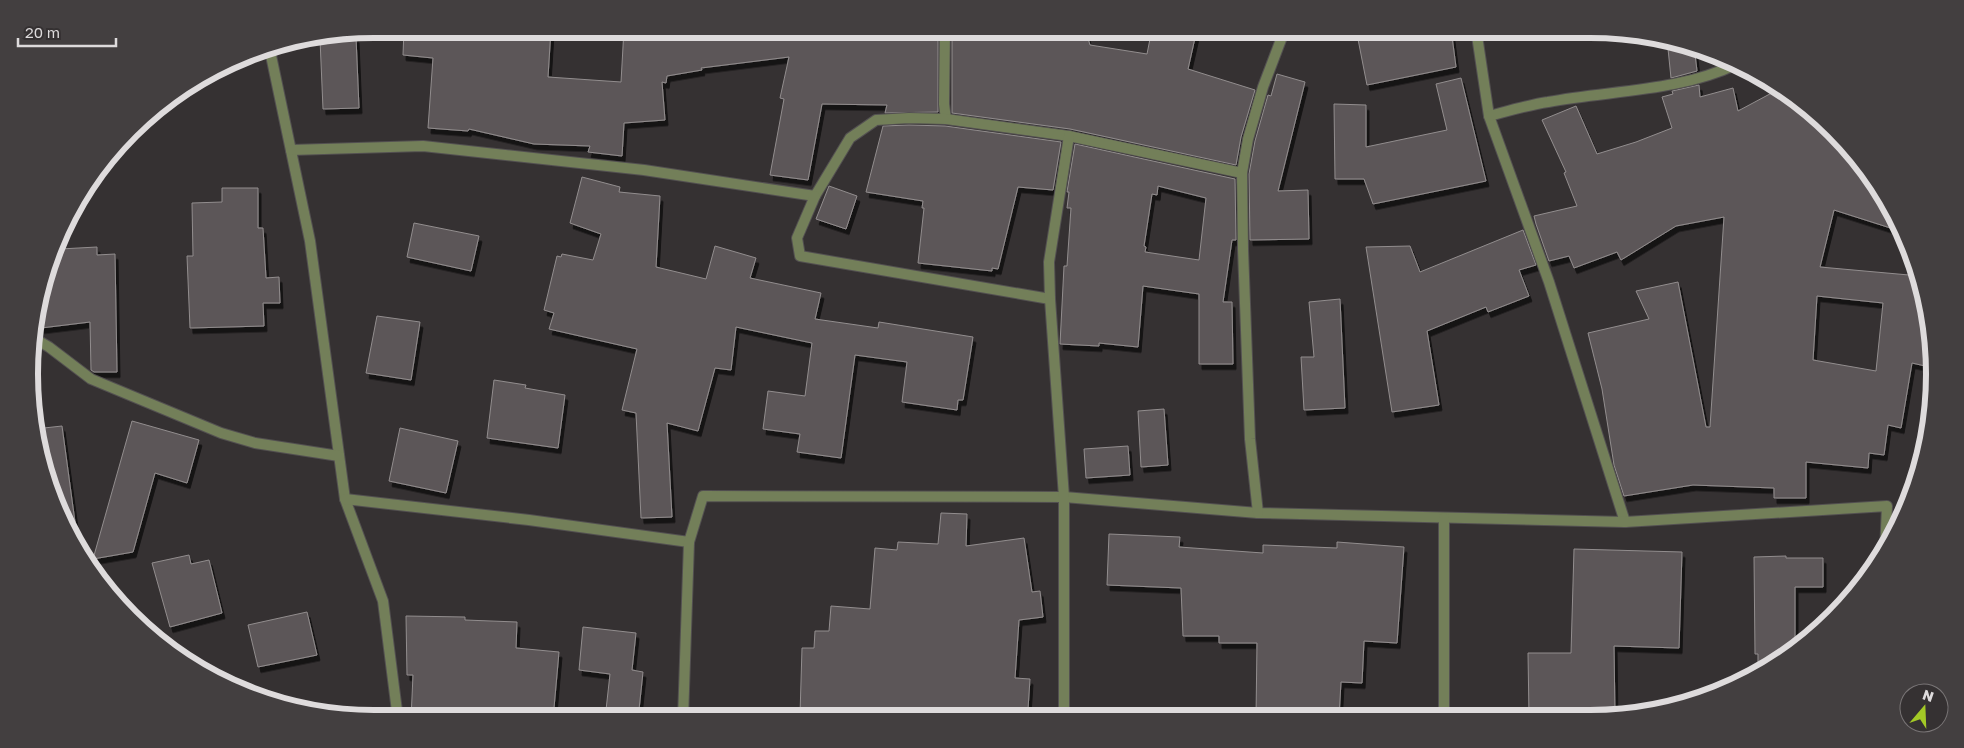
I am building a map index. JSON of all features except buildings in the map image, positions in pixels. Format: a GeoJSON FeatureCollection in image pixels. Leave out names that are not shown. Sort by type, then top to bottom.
{"type":"FeatureCollection","features":[{"type":"Feature","properties":{"kind":"street"},"geometry":{"type":"LineString","coordinates":[[946,38],[944,104],[946,119]]}},
{"type":"Feature","properties":{"kind":"street"},"geometry":{"type":"LineString","coordinates":[[1258,513],[1250,439],[1242,173],[1248,139],[1263,87],[1282,38]]}},
{"type":"Feature","properties":{"kind":"street"},"geometry":{"type":"LineString","coordinates":[[1477,38],[1489,116],[1549,282],[1625,522]]}},
{"type":"Feature","properties":{"kind":"street"},"geometry":{"type":"LineString","coordinates":[[271,54],[310,241],[345,499],[383,601],[397,710]]}},
{"type":"Feature","properties":{"kind":"street"},"geometry":{"type":"LineString","coordinates":[[1489,116],[1548,102],[1650,89],[1718,74],[1730,68]]}},
{"type":"Feature","properties":{"kind":"street"},"geometry":{"type":"LineString","coordinates":[[1050,299],[800,256],[797,238],[815,196],[850,138],[876,120],[909,118],[946,119],[1070,136],[1242,173]]}},
{"type":"Feature","properties":{"kind":"street"},"geometry":{"type":"LineString","coordinates":[[1064,710],[1064,497],[1049,262],[1070,136]]}},
{"type":"Feature","properties":{"kind":"street"},"geometry":{"type":"LineString","coordinates":[[290,150],[423,146],[644,170],[815,196]]}},
{"type":"Feature","properties":{"kind":"street"},"geometry":{"type":"LineString","coordinates":[[39,341],[91,379],[221,433],[255,443],[339,456]]}},
{"type":"Feature","properties":{"kind":"street"},"geometry":{"type":"LineString","coordinates":[[683,710],[689,542],[703,496],[1064,497],[1258,513],[1625,522],[1887,506],[1885,535]]}},
{"type":"Feature","properties":{"kind":"street"},"geometry":{"type":"LineString","coordinates":[[345,499],[529,520],[689,542]]}},
{"type":"Feature","properties":{"kind":"street"},"geometry":{"type":"LineString","coordinates":[[1444,518],[1444,710]]}}]}
